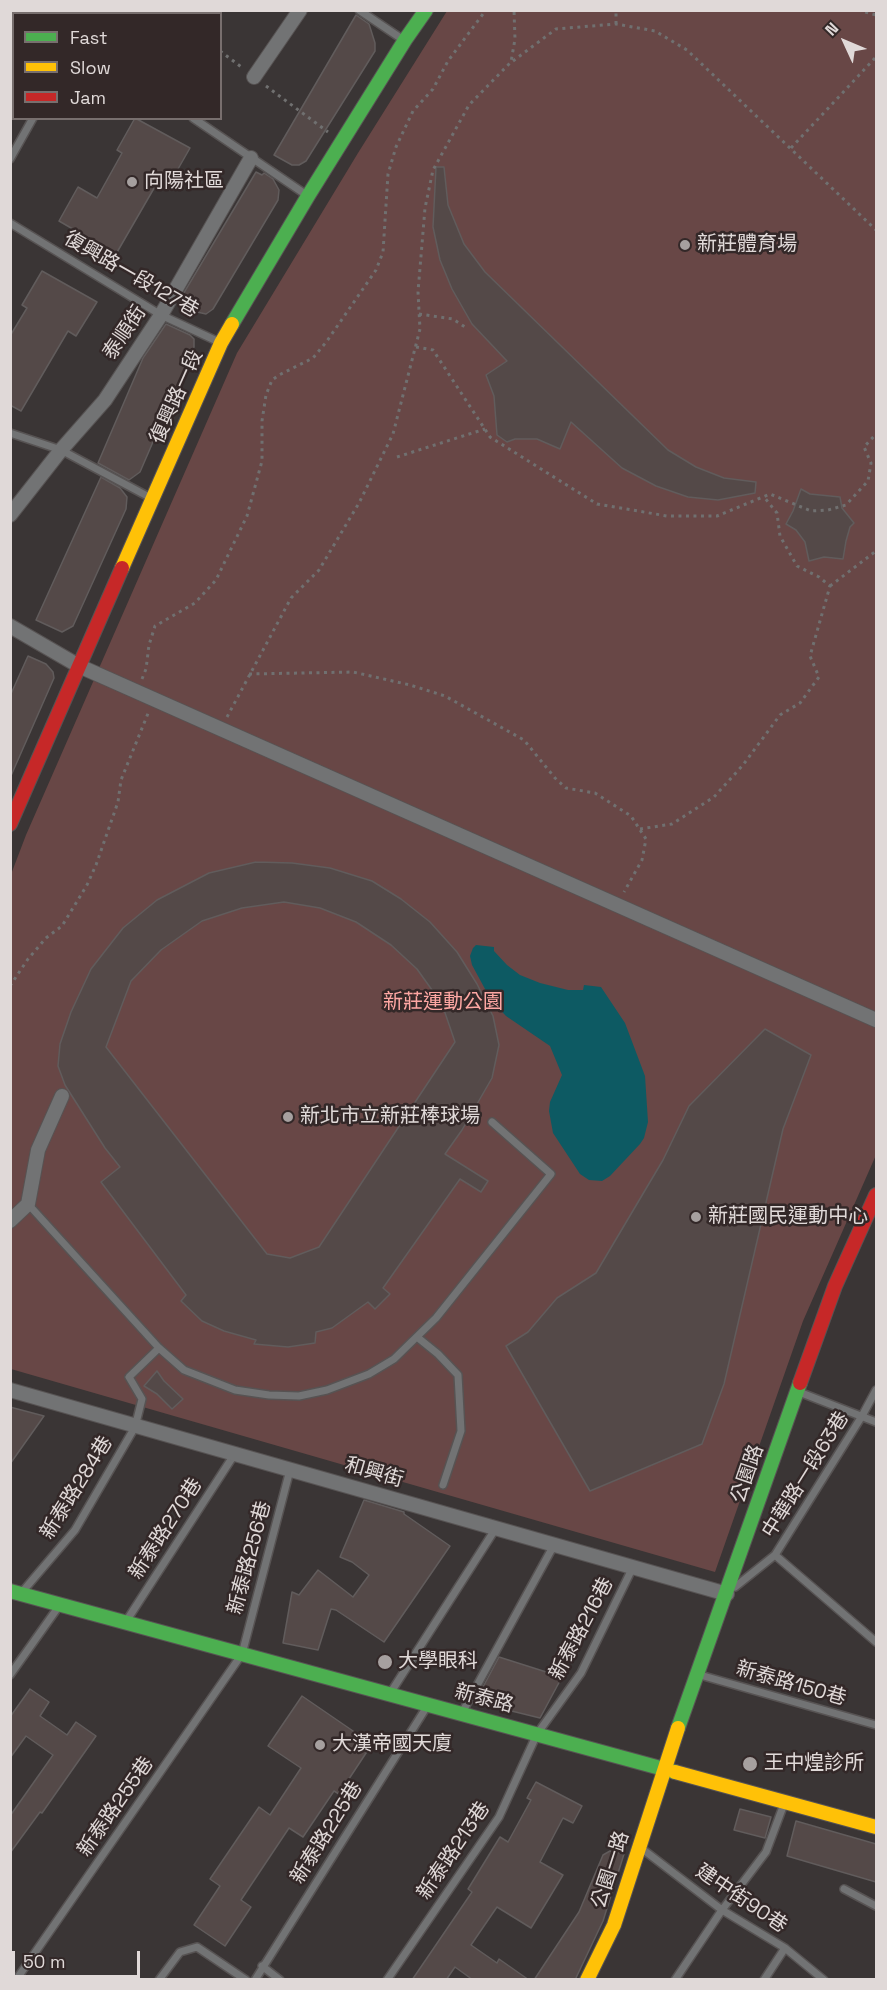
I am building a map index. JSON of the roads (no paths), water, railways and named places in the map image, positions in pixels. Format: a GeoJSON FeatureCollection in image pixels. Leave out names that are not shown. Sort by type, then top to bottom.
{"type":"FeatureCollection","features":[{"type":"Feature","properties":{"kind":"street"},"geometry":{"type":"LineString","coordinates":[[254,77],[300,10]]}},
{"type":"Feature","properties":{"kind":"street","name":"復興路一段"},"geometry":{"type":"LineString","coordinates":[[10,824],[222,343],[308,195],[426,10]]}},
{"type":"Feature","properties":{"kind":"street","name":"泰順街"},"geometry":{"type":"LineString","coordinates":[[10,515],[61,450],[105,400],[161,315],[251,158]]}},
{"type":"Feature","properties":{"kind":"street"},"geometry":{"type":"LineString","coordinates":[[10,626],[79,666],[136,692],[876,1020]]}},
{"type":"Feature","properties":{"kind":"street"},"geometry":{"type":"LineString","coordinates":[[10,1221],[28,1204],[39,1150],[62,1096]]}},
{"type":"Feature","properties":{"kind":"street","name":"公園路"},"geometry":{"type":"LineString","coordinates":[[664,1768],[835,1286],[876,1195]]}},
{"type":"Feature","properties":{"kind":"street","name":"和興街"},"geometry":{"type":"LineString","coordinates":[[10,1390],[727,1594]]}},
{"type":"Feature","properties":{"kind":"street","name":"新泰路"},"geometry":{"type":"LineString","coordinates":[[16,1592],[876,1827]]}},
{"type":"Feature","properties":{"kind":"street","name":"公園一路"},"geometry":{"type":"LineString","coordinates":[[587,1980],[614,1925],[664,1768]]}},
{"type":"Feature","properties":{"kind":"lane"},"geometry":{"type":"LineString","coordinates":[[359,10],[405,40]]}},
{"type":"Feature","properties":{"kind":"lane"},"geometry":{"type":"LineString","coordinates":[[10,159],[32,120]]}},
{"type":"Feature","properties":{"kind":"lane"},"geometry":{"type":"LineString","coordinates":[[196,120],[308,195]]}},
{"type":"Feature","properties":{"kind":"lane","name":"復興路一段127巷"},"geometry":{"type":"LineString","coordinates":[[10,223],[161,315],[222,343]]}},
{"type":"Feature","properties":{"kind":"lane"},"geometry":{"type":"LineString","coordinates":[[10,433],[61,450],[154,499]]}},
{"type":"Feature","properties":{"kind":"lane"},"geometry":{"type":"LineString","coordinates":[[28,1204],[159,1348],[184,1370],[234,1390],[299,1396],[327,1390],[369,1374],[394,1359],[436,1318],[551,1174],[492,1122]]}},
{"type":"Feature","properties":{"kind":"lane"},"geometry":{"type":"LineString","coordinates":[[417,1337],[438,1354],[458,1375],[461,1431],[443,1485]]}},
{"type":"Feature","properties":{"kind":"lane","name":"新泰路284巷"},"geometry":{"type":"LineString","coordinates":[[16,1592],[75,1530],[135,1426],[142,1399],[129,1377],[159,1348]]}},
{"type":"Feature","properties":{"kind":"lane","name":"中華路一段63巷"},"geometry":{"type":"LineString","coordinates":[[727,1594],[775,1555],[876,1390]]}},
{"type":"Feature","properties":{"kind":"lane"},"geometry":{"type":"LineString","coordinates":[[797,1391],[876,1422]]}},
{"type":"Feature","properties":{"kind":"lane","name":"新泰路270巷"},"geometry":{"type":"LineString","coordinates":[[126,1622],[234,1455]]}},
{"type":"Feature","properties":{"kind":"lane","name":"新泰路256巷"},"geometry":{"type":"LineString","coordinates":[[242,1654],[290,1470]]}},
{"type":"Feature","properties":{"kind":"lane"},"geometry":{"type":"LineString","coordinates":[[390,1694],[496,1528]]}},
{"type":"Feature","properties":{"kind":"lane"},"geometry":{"type":"LineString","coordinates":[[462,1713],[554,1545]]}},
{"type":"Feature","properties":{"kind":"lane"},"geometry":{"type":"LineString","coordinates":[[775,1555],[876,1641]]}},
{"type":"Feature","properties":{"kind":"lane","name":"新泰路216巷"},"geometry":{"type":"LineString","coordinates":[[537,1734],[580,1672],[633,1567]]}},
{"type":"Feature","properties":{"kind":"lane"},"geometry":{"type":"LineString","coordinates":[[10,1675],[60,1605]]}},
{"type":"Feature","properties":{"kind":"lane","name":"新泰路255巷"},"geometry":{"type":"LineString","coordinates":[[16,1980],[242,1654]]}},
{"type":"Feature","properties":{"kind":"lane","name":"新泰路150巷"},"geometry":{"type":"LineString","coordinates":[[698,1675],[876,1725]]}},
{"type":"Feature","properties":{"kind":"lane","name":"新泰路225巷"},"geometry":{"type":"LineString","coordinates":[[255,1980],[428,1704]]}},
{"type":"Feature","properties":{"kind":"lane","name":"新泰路213巷"},"geometry":{"type":"LineString","coordinates":[[387,1980],[499,1817],[537,1734]]}},
{"type":"Feature","properties":{"kind":"lane"},"geometry":{"type":"LineString","coordinates":[[675,1980],[722,1910],[766,1852],[785,1802]]}},
{"type":"Feature","properties":{"kind":"lane","name":"建中街90巷"},"geometry":{"type":"LineString","coordinates":[[639,1847],[722,1910],[785,1948],[824,1980]]}},
{"type":"Feature","properties":{"kind":"lane"},"geometry":{"type":"LineString","coordinates":[[844,1889],[876,1906]]}},
{"type":"Feature","properties":{"kind":"lane"},"geometry":{"type":"LineString","coordinates":[[159,1980],[180,1952],[197,1947],[246,1980]]}},
{"type":"Feature","properties":{"kind":"lane"},"geometry":{"type":"LineString","coordinates":[[764,1980],[785,1948]]}},
{"type":"Feature","properties":{"kind":"lane"},"geometry":{"type":"LineString","coordinates":[[262,1966],[280,1980]]}},
{"type":"Feature","properties":{"kind":"water"},"geometry":{"type":"Polygon","coordinates":[[[476,945],[494,947],[494,951],[507,965],[520,975],[540,983],[568,990],[583,990],[584,985],[601,987],[625,1023],[645,1076],[648,1122],[640,1144],[610,1176],[602,1181],[589,1180],[580,1174],[553,1133],[549,1111],[550,1102],[562,1075],[550,1046],[506,1016],[491,1000],[472,965],[470,956],[476,945]]]}},
{"type":"Feature","properties":{"kind":"place","name":"向陽社區"},"geometry":{"type":"Point","coordinates":[132,182]}},
{"type":"Feature","properties":{"kind":"place","name":"新莊體育場"},"geometry":{"type":"Point","coordinates":[685,245]}},
{"type":"Feature","properties":{"kind":"place","name":"新北市立新莊棒球場"},"geometry":{"type":"Point","coordinates":[288,1117]}},
{"type":"Feature","properties":{"kind":"place","name":"新莊國民運動中心"},"geometry":{"type":"Point","coordinates":[696,1217]}},
{"type":"Feature","properties":{"kind":"place","name":"大學眼科"},"geometry":{"type":"Point","coordinates":[385,1662]}},
{"type":"Feature","properties":{"kind":"place","name":"大漢帝國天廈"},"geometry":{"type":"Point","coordinates":[320,1745]}},
{"type":"Feature","properties":{"kind":"place","name":"王中煌診所"},"geometry":{"type":"Point","coordinates":[750,1764]}},
{"type":"Feature","properties":{"kind":"park label","name":"新莊運動公園"},"geometry":{"type":"Point","coordinates":[443,1003]}}]}
